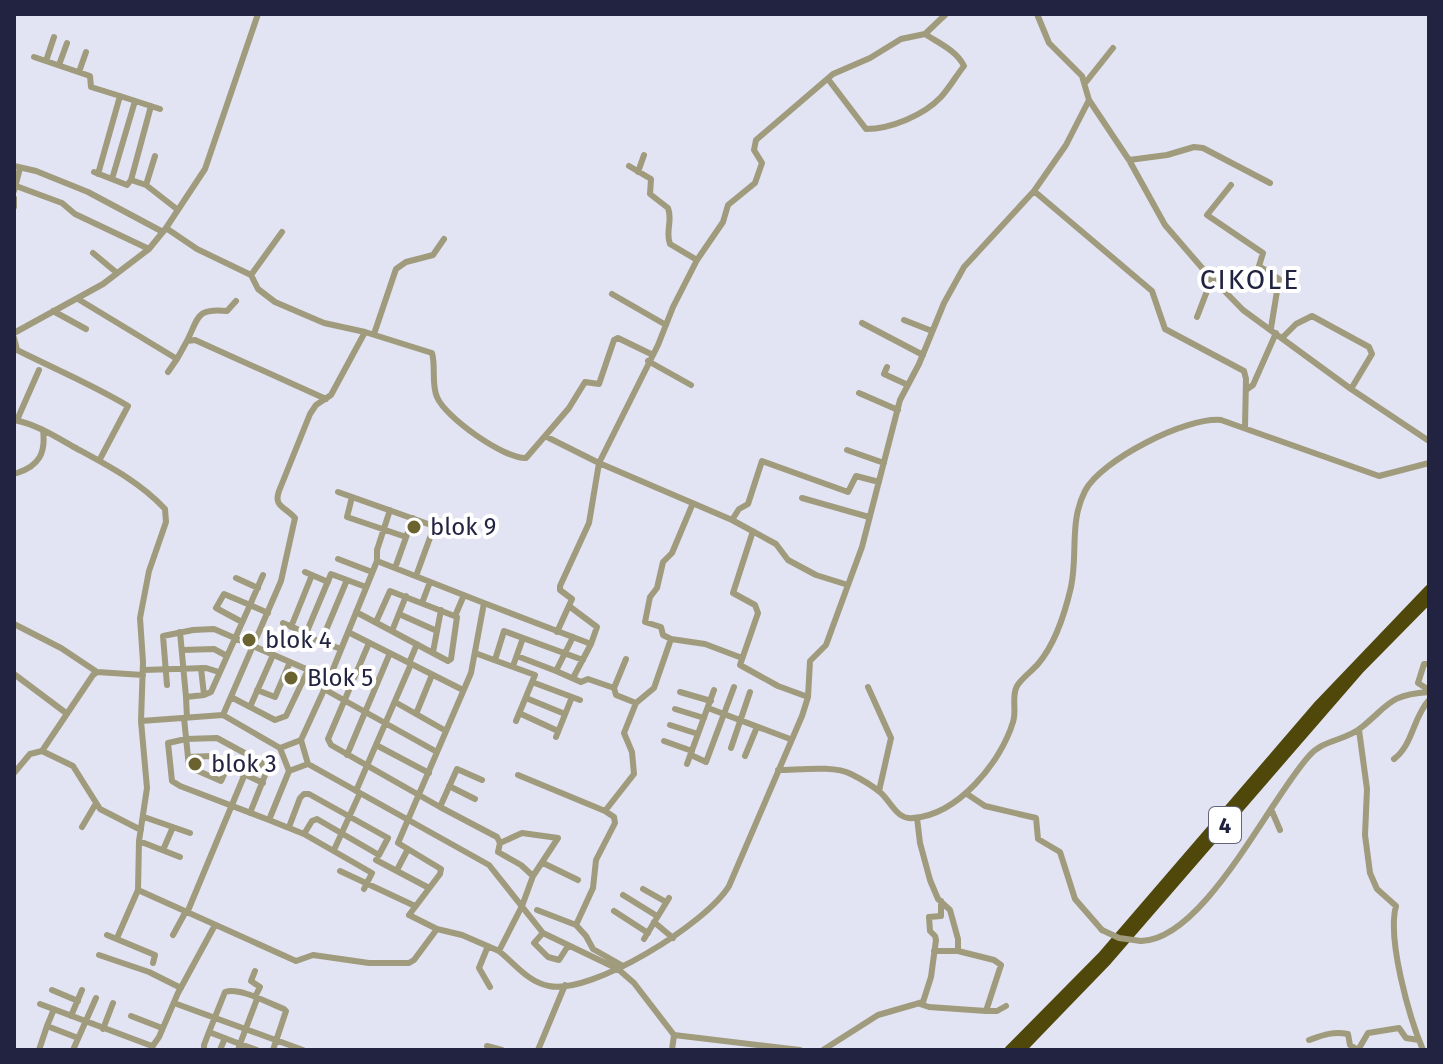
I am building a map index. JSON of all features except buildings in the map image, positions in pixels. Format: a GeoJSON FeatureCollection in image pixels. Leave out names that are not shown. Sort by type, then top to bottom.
{"type":"FeatureCollection","features":[{"type":"Feature","properties":{"kind":"highway","name":"4"},"geometry":{"type":"LineString","coordinates":[[1009,1050],[1102,956],[1319,704],[1429,588]]}},
{"type":"Feature","properties":{"kind":"highway","name":"4"},"geometry":{"type":"LineString","coordinates":[[1021,1050],[1117,950],[1360,669],[1429,599]]}},
{"type":"Feature","properties":{"kind":"street"},"geometry":{"type":"LineString","coordinates":[[100,459],[128,406],[79,378],[17,350],[14,336],[117,273],[149,249],[165,230],[205,169],[258,14]]}},
{"type":"Feature","properties":{"kind":"street"},"geometry":{"type":"LineString","coordinates":[[557,632],[572,599],[560,590],[560,586],[589,523],[599,463],[697,260],[723,222],[728,205],[755,183],[762,163],[754,150],[756,140],[828,79],[901,39],[925,34],[946,14]]}},
{"type":"Feature","properties":{"kind":"street"},"geometry":{"type":"LineString","coordinates":[[1037,14],[1049,43],[1078,70],[1086,82],[1089,100],[1129,160],[1165,225],[1212,278],[1243,310],[1429,441]]}},
{"type":"Feature","properties":{"kind":"street"},"geometry":{"type":"LineString","coordinates":[[828,79],[866,129],[879,128],[917,115],[939,100],[964,66],[946,47],[925,34]]}},
{"type":"Feature","properties":{"kind":"street"},"geometry":{"type":"LineString","coordinates":[[46,61],[54,37]]}},
{"type":"Feature","properties":{"kind":"street"},"geometry":{"type":"LineString","coordinates":[[59,65],[67,43]]}},
{"type":"Feature","properties":{"kind":"street"},"geometry":{"type":"LineString","coordinates":[[1086,82],[1113,48]]}},
{"type":"Feature","properties":{"kind":"street"},"geometry":{"type":"LineString","coordinates":[[79,72],[86,52]]}},
{"type":"Feature","properties":{"kind":"street"},"geometry":{"type":"LineString","coordinates":[[34,57],[90,76],[91,87],[160,109]]}},
{"type":"Feature","properties":{"kind":"street"},"geometry":{"type":"LineString","coordinates":[[120,96],[96,173],[127,185],[151,106]]}},
{"type":"Feature","properties":{"kind":"street"},"geometry":{"type":"LineString","coordinates":[[289,827],[300,798],[306,793],[441,869],[410,918],[499,951],[527,976],[552,987],[621,967],[673,938],[712,908],[726,892],[802,716],[808,697],[808,666],[826,645],[862,547],[898,410],[932,331],[964,267],[1034,191],[1066,145],[1089,100]]}},
{"type":"Feature","properties":{"kind":"street"},"geometry":{"type":"LineString","coordinates":[[112,179],[135,101]]}},
{"type":"Feature","properties":{"kind":"street"},"geometry":{"type":"LineString","coordinates":[[1129,160],[1167,155],[1194,147],[1203,148],[1270,183]]}},
{"type":"Feature","properties":{"kind":"street"},"geometry":{"type":"LineString","coordinates":[[638,172],[644,155]]}},
{"type":"Feature","properties":{"kind":"street"},"geometry":{"type":"LineString","coordinates":[[146,185],[155,156]]}},
{"type":"Feature","properties":{"kind":"street"},"geometry":{"type":"LineString","coordinates":[[629,166],[651,179],[650,194],[665,204],[670,212],[670,244],[697,260]]}},
{"type":"Feature","properties":{"kind":"street"},"geometry":{"type":"LineString","coordinates":[[149,249],[75,214],[62,203],[15,188],[17,167],[36,171],[165,230],[251,275],[258,289],[298,314],[432,353],[438,400],[472,431],[518,458],[526,458],[569,408],[585,382],[599,384],[614,340],[618,338],[691,385]]}},
{"type":"Feature","properties":{"kind":"street"},"geometry":{"type":"LineString","coordinates":[[131,180],[146,185],[178,210]]}},
{"type":"Feature","properties":{"kind":"street"},"geometry":{"type":"LineString","coordinates":[[1231,185],[1208,216],[1263,253],[1259,266],[1279,279],[1277,333],[1253,385],[1246,390]]}},
{"type":"Feature","properties":{"kind":"street"},"geometry":{"type":"LineString","coordinates":[[1034,191],[1152,291],[1165,329],[1244,371],[1245,427]]}},
{"type":"Feature","properties":{"kind":"street"},"geometry":{"type":"LineString","coordinates":[[14,198],[14,206]]}},
{"type":"Feature","properties":{"kind":"street"},"geometry":{"type":"LineString","coordinates":[[94,207],[99,198]]}},
{"type":"Feature","properties":{"kind":"street"},"geometry":{"type":"LineString","coordinates":[[251,275],[282,232]]}},
{"type":"Feature","properties":{"kind":"street"},"geometry":{"type":"LineString","coordinates":[[374,334],[396,269],[406,262],[433,255],[444,239]]}},
{"type":"Feature","properties":{"kind":"street"},"geometry":{"type":"LineString","coordinates":[[93,253],[117,273]]}},
{"type":"Feature","properties":{"kind":"street"},"geometry":{"type":"LineString","coordinates":[[1197,317],[1212,278]]}},
{"type":"Feature","properties":{"kind":"street"},"geometry":{"type":"LineString","coordinates":[[612,294],[666,325]]}},
{"type":"Feature","properties":{"kind":"street"},"geometry":{"type":"LineString","coordinates":[[78,299],[177,359]]}},
{"type":"Feature","properties":{"kind":"street"},"geometry":{"type":"LineString","coordinates":[[168,372],[197,317],[213,309],[227,311],[236,301]]}},
{"type":"Feature","properties":{"kind":"street"},"geometry":{"type":"LineString","coordinates":[[53,311],[86,329]]}},
{"type":"Feature","properties":{"kind":"street"},"geometry":{"type":"LineString","coordinates":[[1277,333],[1312,316],[1369,347],[1372,354],[1351,389]]}},
{"type":"Feature","properties":{"kind":"street"},"geometry":{"type":"LineString","coordinates":[[904,320],[932,331]]}},
{"type":"Feature","properties":{"kind":"street"},"geometry":{"type":"LineString","coordinates":[[862,323],[923,355]]}},
{"type":"Feature","properties":{"kind":"street"},"geometry":{"type":"LineString","coordinates":[[223,715],[281,581],[295,518],[279,505],[276,497],[310,414],[316,405],[327,399],[365,332]]}},
{"type":"Feature","properties":{"kind":"street"},"geometry":{"type":"LineString","coordinates":[[187,341],[197,340],[327,399]]}},
{"type":"Feature","properties":{"kind":"street"},"geometry":{"type":"LineString","coordinates":[[887,367],[884,374],[908,385]]}},
{"type":"Feature","properties":{"kind":"street"},"geometry":{"type":"LineString","coordinates":[[39,370],[16,420],[100,459],[163,506],[166,513],[166,522],[149,571],[140,618],[143,672],[141,721],[147,788],[139,841],[138,890],[117,938]]}},
{"type":"Feature","properties":{"kind":"street"},"geometry":{"type":"LineString","coordinates":[[859,393],[898,410]]}},
{"type":"Feature","properties":{"kind":"street"},"geometry":{"type":"LineString","coordinates":[[778,770],[841,770],[879,791],[899,814],[907,818],[927,815],[967,794],[1004,747],[1013,723],[1018,685],[1040,662],[1062,618],[1073,575],[1074,527],[1085,490],[1127,454],[1168,433],[1213,420],[1245,427],[1379,476],[1429,463]]}},
{"type":"Feature","properties":{"kind":"street"},"geometry":{"type":"LineString","coordinates":[[17,473],[36,465],[45,446],[43,430]]}},
{"type":"Feature","properties":{"kind":"street"},"geometry":{"type":"LineString","coordinates":[[545,436],[599,463],[732,520],[776,544],[788,560],[816,575],[848,585]]}},
{"type":"Feature","properties":{"kind":"street"},"geometry":{"type":"LineString","coordinates":[[847,450],[884,463]]}},
{"type":"Feature","properties":{"kind":"street"},"geometry":{"type":"LineString","coordinates":[[732,520],[739,509],[748,504],[762,461],[848,492],[856,476],[879,482]]}},
{"type":"Feature","properties":{"kind":"street"},"geometry":{"type":"LineString","coordinates":[[338,492],[432,527],[416,576]]}},
{"type":"Feature","properties":{"kind":"street"},"geometry":{"type":"LineString","coordinates":[[352,497],[347,517],[406,537]]}},
{"type":"Feature","properties":{"kind":"street"},"geometry":{"type":"LineString","coordinates":[[802,498],[869,517]]}},
{"type":"Feature","properties":{"kind":"street"},"geometry":{"type":"LineString","coordinates":[[847,511],[850,499]]}},
{"type":"Feature","properties":{"kind":"street"},"geometry":{"type":"LineString","coordinates":[[693,503],[672,553],[663,562],[645,619],[648,624],[661,627],[663,635],[671,639],[705,644],[742,658]]}},
{"type":"Feature","properties":{"kind":"street"},"geometry":{"type":"LineString","coordinates":[[390,510],[377,561],[301,740],[308,764],[489,865],[543,933],[621,967]]}},
{"type":"Feature","properties":{"kind":"street"},"geometry":{"type":"LineString","coordinates":[[395,568],[413,518]]}},
{"type":"Feature","properties":{"kind":"street"},"geometry":{"type":"LineString","coordinates":[[753,531],[733,593],[755,605],[758,610],[741,666],[778,686],[808,697]]}},
{"type":"Feature","properties":{"kind":"street"},"geometry":{"type":"LineString","coordinates":[[338,559],[372,572]]}},
{"type":"Feature","properties":{"kind":"street"},"geometry":{"type":"LineString","coordinates":[[377,561],[591,644]]}},
{"type":"Feature","properties":{"kind":"street"},"geometry":{"type":"LineString","coordinates":[[291,627],[309,574],[328,582]]}},
{"type":"Feature","properties":{"kind":"street"},"geometry":{"type":"LineString","coordinates":[[306,633],[331,574],[366,587]]}},
{"type":"Feature","properties":{"kind":"street"},"geometry":{"type":"LineString","coordinates":[[186,697],[211,692],[263,575]]}},
{"type":"Feature","properties":{"kind":"street"},"geometry":{"type":"LineString","coordinates":[[236,578],[258,588]]}},
{"type":"Feature","properties":{"kind":"street"},"geometry":{"type":"LineString","coordinates":[[321,642],[347,580]]}},
{"type":"Feature","properties":{"kind":"street"},"geometry":{"type":"LineString","coordinates":[[422,603],[430,582]]}},
{"type":"Feature","properties":{"kind":"street"},"geometry":{"type":"LineString","coordinates":[[356,612],[448,661],[451,659],[458,622],[455,616],[388,592],[376,622]]}},
{"type":"Feature","properties":{"kind":"street"},"geometry":{"type":"LineString","coordinates":[[242,622],[216,607],[224,594],[268,613]]}},
{"type":"Feature","properties":{"kind":"street"},"geometry":{"type":"LineString","coordinates":[[455,616],[464,595]]}},
{"type":"Feature","properties":{"kind":"street"},"geometry":{"type":"LineString","coordinates":[[392,631],[406,596]]}},
{"type":"Feature","properties":{"kind":"street"},"geometry":{"type":"LineString","coordinates":[[398,843],[471,673],[484,603]]}},
{"type":"Feature","properties":{"kind":"street"},"geometry":{"type":"LineString","coordinates":[[569,606],[597,627],[573,678]]}},
{"type":"Feature","properties":{"kind":"street"},"geometry":{"type":"LineString","coordinates":[[433,652],[441,610]]}},
{"type":"Feature","properties":{"kind":"street"},"geometry":{"type":"LineString","coordinates":[[399,614],[437,631]]}},
{"type":"Feature","properties":{"kind":"street"},"geometry":{"type":"LineString","coordinates":[[283,623],[306,633],[305,636],[341,649]]}},
{"type":"Feature","properties":{"kind":"street"},"geometry":{"type":"LineString","coordinates":[[15,627],[61,648],[97,672],[183,668],[219,672]]}},
{"type":"Feature","properties":{"kind":"street"},"geometry":{"type":"LineString","coordinates":[[167,685],[165,635],[212,629],[329,679]]}},
{"type":"Feature","properties":{"kind":"street"},"geometry":{"type":"LineString","coordinates":[[495,660],[502,631],[583,660]]}},
{"type":"Feature","properties":{"kind":"street"},"geometry":{"type":"LineString","coordinates":[[180,632],[190,769],[221,781]]}},
{"type":"Feature","properties":{"kind":"street"},"geometry":{"type":"LineString","coordinates":[[348,632],[463,690]]}},
{"type":"Feature","properties":{"kind":"street"},"geometry":{"type":"LineString","coordinates":[[556,671],[573,637]]}},
{"type":"Feature","properties":{"kind":"street"},"geometry":{"type":"LineString","coordinates":[[513,666],[523,638]]}},
{"type":"Feature","properties":{"kind":"street"},"geometry":{"type":"LineString","coordinates":[[605,811],[634,774],[632,752],[624,733],[636,703],[654,688],[671,639]]}},
{"type":"Feature","properties":{"kind":"street"},"geometry":{"type":"LineString","coordinates":[[369,643],[328,739],[331,745],[497,837],[500,843],[498,852],[533,876]]}},
{"type":"Feature","properties":{"kind":"street"},"geometry":{"type":"LineString","coordinates":[[334,850],[417,644]]}},
{"type":"Feature","properties":{"kind":"street"},"geometry":{"type":"LineString","coordinates":[[182,650],[210,648],[227,656]]}},
{"type":"Feature","properties":{"kind":"street"},"geometry":{"type":"LineString","coordinates":[[347,755],[390,653]]}},
{"type":"Feature","properties":{"kind":"street"},"geometry":{"type":"LineString","coordinates":[[475,653],[513,666],[576,699],[565,714],[557,734],[519,713]]}},
{"type":"Feature","properties":{"kind":"street"},"geometry":{"type":"LineString","coordinates":[[250,707],[273,655]]}},
{"type":"Feature","properties":{"kind":"street"},"geometry":{"type":"LineString","coordinates":[[517,656],[581,682],[590,679],[614,688]]}},
{"type":"Feature","properties":{"kind":"street"},"geometry":{"type":"LineString","coordinates":[[626,659],[614,694],[636,703]]}},
{"type":"Feature","properties":{"kind":"street"},"geometry":{"type":"LineString","coordinates":[[257,690],[275,697],[290,662]]}},
{"type":"Feature","properties":{"kind":"street"},"geometry":{"type":"LineString","coordinates":[[1429,664],[1424,664],[1418,683],[1429,691]]}},
{"type":"Feature","properties":{"kind":"street"},"geometry":{"type":"LineString","coordinates":[[516,721],[540,665]]}},
{"type":"Feature","properties":{"kind":"street"},"geometry":{"type":"LineString","coordinates":[[201,668],[204,695]]}},
{"type":"Feature","properties":{"kind":"street"},"geometry":{"type":"LineString","coordinates":[[231,697],[275,720],[281,720],[286,716],[308,670]]}},
{"type":"Feature","properties":{"kind":"street"},"geometry":{"type":"LineString","coordinates":[[42,751],[97,672]]}},
{"type":"Feature","properties":{"kind":"street"},"geometry":{"type":"LineString","coordinates":[[14,674],[66,713]]}},
{"type":"Feature","properties":{"kind":"street"},"geometry":{"type":"LineString","coordinates":[[416,714],[432,675]]}},
{"type":"Feature","properties":{"kind":"street"},"geometry":{"type":"LineString","coordinates":[[282,681],[299,689]]}},
{"type":"Feature","properties":{"kind":"street"},"geometry":{"type":"LineString","coordinates":[[664,741],[706,762],[734,687]]}},
{"type":"Feature","properties":{"kind":"street"},"geometry":{"type":"LineString","coordinates":[[868,687],[891,738],[879,791]]}},
{"type":"Feature","properties":{"kind":"street"},"geometry":{"type":"LineString","coordinates":[[324,689],[437,752]]}},
{"type":"Feature","properties":{"kind":"street"},"geometry":{"type":"LineString","coordinates":[[687,764],[714,690]]}},
{"type":"Feature","properties":{"kind":"street"},"geometry":{"type":"LineString","coordinates":[[967,794],[985,806],[1036,818],[1038,839],[1060,852],[1075,899],[1102,930],[1119,938],[1141,941],[1160,938],[1184,922],[1230,872],[1310,754],[1325,743],[1359,730],[1391,699],[1429,691]]}},
{"type":"Feature","properties":{"kind":"street"},"geometry":{"type":"LineString","coordinates":[[680,692],[724,714],[790,739]]}},
{"type":"Feature","properties":{"kind":"street"},"geometry":{"type":"LineString","coordinates":[[731,748],[750,692]]}},
{"type":"Feature","properties":{"kind":"street"},"geometry":{"type":"LineString","coordinates":[[526,698],[565,714]]}},
{"type":"Feature","properties":{"kind":"street"},"geometry":{"type":"LineString","coordinates":[[1394,759],[1404,749],[1420,711],[1429,700]]}},
{"type":"Feature","properties":{"kind":"street"},"geometry":{"type":"LineString","coordinates":[[395,702],[446,731]]}},
{"type":"Feature","properties":{"kind":"street"},"geometry":{"type":"LineString","coordinates":[[675,709],[704,718]]}},
{"type":"Feature","properties":{"kind":"street"},"geometry":{"type":"LineString","coordinates":[[141,721],[223,715],[280,748],[289,771],[269,820]]}},
{"type":"Feature","properties":{"kind":"street"},"geometry":{"type":"LineString","coordinates":[[670,725],[698,734]]}},
{"type":"Feature","properties":{"kind":"street"},"geometry":{"type":"LineString","coordinates":[[745,756],[757,727]]}},
{"type":"Feature","properties":{"kind":"street"},"geometry":{"type":"LineString","coordinates":[[1359,730],[1367,789],[1365,835],[1368,864],[1375,886],[1396,906],[1393,933],[1423,1050]]}},
{"type":"Feature","properties":{"kind":"street"},"geometry":{"type":"LineString","coordinates":[[250,813],[266,773],[261,762],[217,738],[168,743],[172,781],[232,806],[250,813],[289,827],[372,873]]}},
{"type":"Feature","properties":{"kind":"street"},"geometry":{"type":"LineString","coordinates":[[280,748],[301,740]]}},
{"type":"Feature","properties":{"kind":"street"},"geometry":{"type":"LineString","coordinates":[[376,745],[429,773]]}},
{"type":"Feature","properties":{"kind":"street"},"geometry":{"type":"LineString","coordinates":[[215,799],[234,747]]}},
{"type":"Feature","properties":{"kind":"street"},"geometry":{"type":"LineString","coordinates":[[14,773],[30,754],[42,751],[73,766],[82,776],[95,805],[108,815],[141,830]]}},
{"type":"Feature","properties":{"kind":"street"},"geometry":{"type":"LineString","coordinates":[[188,757],[212,756],[263,783]]}},
{"type":"Feature","properties":{"kind":"street"},"geometry":{"type":"LineString","coordinates":[[289,771],[308,764]]}},
{"type":"Feature","properties":{"kind":"street"},"geometry":{"type":"LineString","coordinates":[[440,807],[457,769],[482,780]]}},
{"type":"Feature","properties":{"kind":"street"},"geometry":{"type":"LineString","coordinates":[[173,935],[186,913],[244,774]]}},
{"type":"Feature","properties":{"kind":"street"},"geometry":{"type":"LineString","coordinates":[[518,775],[605,811],[616,821],[597,854],[593,888],[576,925]]}},
{"type":"Feature","properties":{"kind":"street"},"geometry":{"type":"LineString","coordinates":[[449,786],[475,799]]}},
{"type":"Feature","properties":{"kind":"street"},"geometry":{"type":"LineString","coordinates":[[82,827],[95,805]]}},
{"type":"Feature","properties":{"kind":"street"},"geometry":{"type":"LineString","coordinates":[[1271,809],[1280,830]]}},
{"type":"Feature","properties":{"kind":"street"},"geometry":{"type":"LineString","coordinates":[[144,817],[190,833]]}},
{"type":"Feature","properties":{"kind":"street"},"geometry":{"type":"LineString","coordinates":[[917,818],[927,870],[940,901],[941,916],[929,917],[930,931],[935,936],[934,951],[931,977],[920,1004]]}},
{"type":"Feature","properties":{"kind":"street"},"geometry":{"type":"LineString","coordinates":[[304,834],[315,819],[429,888]]}},
{"type":"Feature","properties":{"kind":"street"},"geometry":{"type":"LineString","coordinates":[[163,850],[173,827]]}},
{"type":"Feature","properties":{"kind":"street"},"geometry":{"type":"LineString","coordinates":[[499,951],[533,876],[558,838],[522,833],[500,843]]}},
{"type":"Feature","properties":{"kind":"street"},"geometry":{"type":"LineString","coordinates":[[366,885],[388,838]]}},
{"type":"Feature","properties":{"kind":"street"},"geometry":{"type":"LineString","coordinates":[[139,841],[180,857]]}},
{"type":"Feature","properties":{"kind":"street"},"geometry":{"type":"LineString","coordinates":[[397,870],[408,849]]}},
{"type":"Feature","properties":{"kind":"street"},"geometry":{"type":"LineString","coordinates":[[543,863],[578,880]]}},
{"type":"Feature","properties":{"kind":"street"},"geometry":{"type":"LineString","coordinates":[[340,871],[415,906]]}},
{"type":"Feature","properties":{"kind":"street"},"geometry":{"type":"LineString","coordinates":[[614,911],[646,936],[667,900],[643,889]]}},
{"type":"Feature","properties":{"kind":"street"},"geometry":{"type":"LineString","coordinates":[[138,890],[296,961],[313,955],[400,965],[414,960],[437,929]]}},
{"type":"Feature","properties":{"kind":"street"},"geometry":{"type":"LineString","coordinates":[[623,895],[656,919],[673,938]]}},
{"type":"Feature","properties":{"kind":"street"},"geometry":{"type":"LineString","coordinates":[[928,903],[940,901],[948,906],[958,939],[958,951]]}},
{"type":"Feature","properties":{"kind":"street"},"geometry":{"type":"LineString","coordinates":[[537,910],[576,925],[593,949],[621,967],[674,1035],[672,1050]]}},
{"type":"Feature","properties":{"kind":"street"},"geometry":{"type":"LineString","coordinates":[[40,1004],[151,1048],[215,925]]}},
{"type":"Feature","properties":{"kind":"street"},"geometry":{"type":"LineString","coordinates":[[543,933],[534,943],[552,960],[562,957],[568,946]]}},
{"type":"Feature","properties":{"kind":"street"},"geometry":{"type":"LineString","coordinates":[[107,935],[155,955],[153,963]]}},
{"type":"Feature","properties":{"kind":"street"},"geometry":{"type":"LineString","coordinates":[[488,946],[479,968],[490,987]]}},
{"type":"Feature","properties":{"kind":"street"},"geometry":{"type":"LineString","coordinates":[[934,951],[958,951],[1001,963],[986,1011]]}},
{"type":"Feature","properties":{"kind":"street"},"geometry":{"type":"LineString","coordinates":[[99,955],[149,972],[181,988]]}},
{"type":"Feature","properties":{"kind":"street"},"geometry":{"type":"LineString","coordinates":[[239,1047],[260,985],[251,981],[255,971]]}},
{"type":"Feature","properties":{"kind":"street"},"geometry":{"type":"LineString","coordinates":[[538,1050],[565,985]]}},
{"type":"Feature","properties":{"kind":"street"},"geometry":{"type":"LineString","coordinates":[[52,990],[78,1001]]}},
{"type":"Feature","properties":{"kind":"street"},"geometry":{"type":"LineString","coordinates":[[71,1016],[82,990]]}},
{"type":"Feature","properties":{"kind":"street"},"geometry":{"type":"LineString","coordinates":[[204,1050],[227,990],[286,1011],[273,1050]]}},
{"type":"Feature","properties":{"kind":"street"},"geometry":{"type":"LineString","coordinates":[[73,1050],[96,998]]}},
{"type":"Feature","properties":{"kind":"street"},"geometry":{"type":"LineString","coordinates":[[103,1029],[113,1003]]}},
{"type":"Feature","properties":{"kind":"street"},"geometry":{"type":"LineString","coordinates":[[174,1003],[303,1050]]}},
{"type":"Feature","properties":{"kind":"street"},"geometry":{"type":"LineString","coordinates":[[823,1050],[878,1015],[920,1004],[986,1011],[997,1011],[1006,1006]]}},
{"type":"Feature","properties":{"kind":"street"},"geometry":{"type":"LineString","coordinates":[[39,1050],[54,1009]]}},
{"type":"Feature","properties":{"kind":"street"},"geometry":{"type":"LineString","coordinates":[[131,1016],[162,1028]]}},
{"type":"Feature","properties":{"kind":"street"},"geometry":{"type":"LineString","coordinates":[[47,1026],[78,1038]]}},
{"type":"Feature","properties":{"kind":"street"},"geometry":{"type":"LineString","coordinates":[[1309,1040],[1324,1033],[1344,1033],[1348,1034],[1350,1045],[1358,1050],[1368,1033],[1399,1028],[1406,1038],[1419,1040]]}},
{"type":"Feature","properties":{"kind":"street"},"geometry":{"type":"LineString","coordinates":[[209,1032],[239,1047],[256,1050]]}},
{"type":"Feature","properties":{"kind":"street"},"geometry":{"type":"LineString","coordinates":[[674,1035],[800,1050]]}},
{"type":"Feature","properties":{"kind":"street"},"geometry":{"type":"LineString","coordinates":[[220,1050],[225,1038]]}},
{"type":"Feature","properties":{"kind":"street"},"geometry":{"type":"LineString","coordinates":[[713,1050],[716,1039]]}},
{"type":"Feature","properties":{"kind":"street"},"geometry":{"type":"LineString","coordinates":[[487,1046],[502,1050]]}},
{"type":"Feature","properties":{"kind":"place","name":"blok 9"},"geometry":{"type":"Point","coordinates":[414,527]}},
{"type":"Feature","properties":{"kind":"place","name":"blok 4"},"geometry":{"type":"Point","coordinates":[249,640]}},
{"type":"Feature","properties":{"kind":"place","name":"Blok 5"},"geometry":{"type":"Point","coordinates":[291,678]}},
{"type":"Feature","properties":{"kind":"place","name":"blok 3"},"geometry":{"type":"Point","coordinates":[195,764]}},
{"type":"Feature","properties":{"kind":"district","name":"CIKOLE"},"geometry":{"type":"Point","coordinates":[1250,279]}}]}
